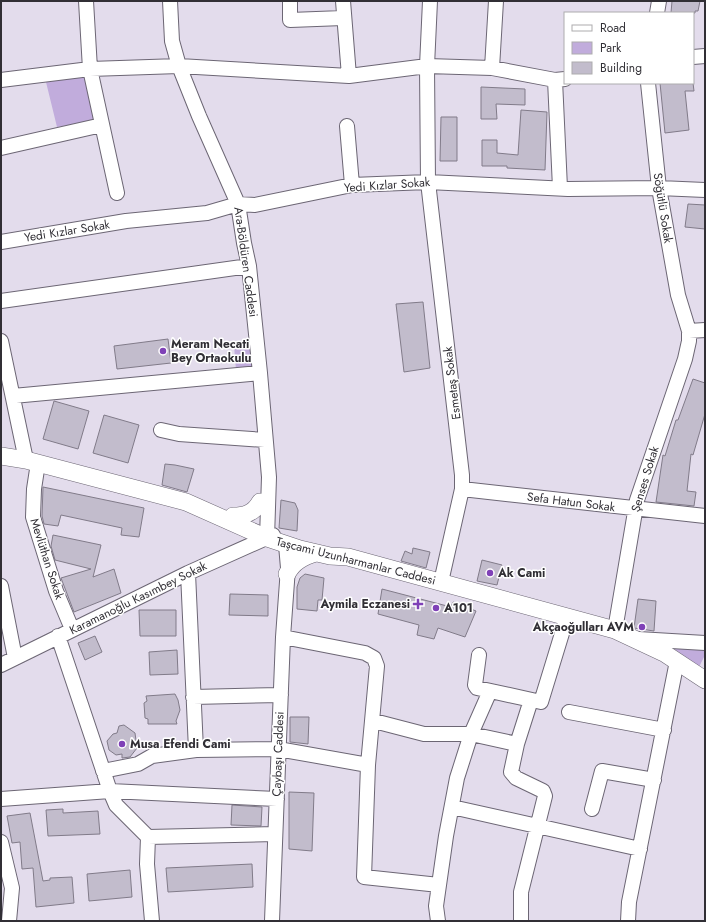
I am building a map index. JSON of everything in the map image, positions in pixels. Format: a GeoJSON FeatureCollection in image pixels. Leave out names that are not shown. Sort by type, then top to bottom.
{"type":"FeatureCollection","features":[{"type":"Feature","properties":{"kind":"main road","name":"Taşcami Uzunharmanlar Caddesi"},"geometry":{"type":"LineString","coordinates":[[1,456],[32,462],[186,502],[316,553],[348,557],[615,630],[634,638],[704,675]]}},
{"type":"Feature","properties":{"kind":"main road"},"geometry":{"type":"LineString","coordinates":[[186,502],[206,505],[233,516],[270,536],[336,550],[348,557]]}},
{"type":"Feature","properties":{"kind":"main road"},"geometry":{"type":"LineString","coordinates":[[233,516],[254,511],[260,502]]}},
{"type":"Feature","properties":{"kind":"main road"},"geometry":{"type":"LineString","coordinates":[[286,581],[298,560],[316,553]]}},
{"type":"Feature","properties":{"kind":"street"},"geometry":{"type":"LineString","coordinates":[[86,1],[90,69],[117,193]]}},
{"type":"Feature","properties":{"kind":"street","name":"Ara-Böldüren Caddesi"},"geometry":{"type":"LineString","coordinates":[[170,1],[172,41],[179,66],[198,116],[238,204],[249,266],[260,373],[269,477],[270,536]]}},
{"type":"Feature","properties":{"kind":"street"},"geometry":{"type":"LineString","coordinates":[[290,1],[290,20],[343,18]]}},
{"type":"Feature","properties":{"kind":"street"},"geometry":{"type":"LineString","coordinates":[[343,1],[343,18],[349,76]]}},
{"type":"Feature","properties":{"kind":"street","name":"Esmetaş Sokak"},"geometry":{"type":"LineString","coordinates":[[430,1],[427,66],[428,182],[456,418],[462,489],[441,582]]}},
{"type":"Feature","properties":{"kind":"street"},"geometry":{"type":"LineString","coordinates":[[492,68],[496,1]]}},
{"type":"Feature","properties":{"kind":"street"},"geometry":{"type":"LineString","coordinates":[[657,12],[659,1]]}},
{"type":"Feature","properties":{"kind":"street"},"geometry":{"type":"LineString","coordinates":[[694,57],[705,56]]}},
{"type":"Feature","properties":{"kind":"street"},"geometry":{"type":"LineString","coordinates":[[1,80],[90,69],[179,66],[349,76],[427,66],[492,68],[560,80],[560,188]]}},
{"type":"Feature","properties":{"kind":"street","name":"Söğütlü Sokak"},"geometry":{"type":"LineString","coordinates":[[648,84],[659,188],[678,295],[689,331]]}},
{"type":"Feature","properties":{"kind":"street"},"geometry":{"type":"LineString","coordinates":[[1,148],[102,125]]}},
{"type":"Feature","properties":{"kind":"street"},"geometry":{"type":"LineString","coordinates":[[347,126],[352,185]]}},
{"type":"Feature","properties":{"kind":"street","name":"Yedi Kızlar Sokak"},"geometry":{"type":"LineString","coordinates":[[1,242],[126,221],[208,213],[238,204],[255,205],[352,185],[428,182],[560,188],[659,188],[705,190]]}},
{"type":"Feature","properties":{"kind":"street"},"geometry":{"type":"LineString","coordinates":[[1,301],[249,266]]}},
{"type":"Feature","properties":{"kind":"street"},"geometry":{"type":"LineString","coordinates":[[689,331],[705,330]]}},
{"type":"Feature","properties":{"kind":"street","name":"Şenses Sokak"},"geometry":{"type":"LineString","coordinates":[[615,630],[635,509],[685,359],[689,341],[689,331]]}},
{"type":"Feature","properties":{"kind":"street"},"geometry":{"type":"LineString","coordinates":[[1,341],[13,396],[32,462]]}},
{"type":"Feature","properties":{"kind":"street"},"geometry":{"type":"LineString","coordinates":[[13,396],[260,373]]}},
{"type":"Feature","properties":{"kind":"street"},"geometry":{"type":"LineString","coordinates":[[161,430],[179,434],[265,440]]}},
{"type":"Feature","properties":{"kind":"street","name":"Ara-Böldüren Caddesi"},"geometry":{"type":"LineString","coordinates":[[265,440],[260,502],[270,536]]}},
{"type":"Feature","properties":{"kind":"street","name":"Mevlüthan Sokak"},"geometry":{"type":"LineString","coordinates":[[32,462],[34,489],[33,517],[54,584],[72,629]]}},
{"type":"Feature","properties":{"kind":"street","name":"Sefa Hatun Sokak"},"geometry":{"type":"LineString","coordinates":[[462,489],[705,516]]}},
{"type":"Feature","properties":{"kind":"street","name":"Karamanoğlu Kasımbey Sokak"},"geometry":{"type":"LineString","coordinates":[[1,665],[188,573],[270,536]]}},
{"type":"Feature","properties":{"kind":"street","name":"Çaybaşı Caddesi"},"geometry":{"type":"LineString","coordinates":[[270,536],[281,579],[286,581],[280,695],[272,921]]}},
{"type":"Feature","properties":{"kind":"street"},"geometry":{"type":"LineString","coordinates":[[188,573],[196,750]]}},
{"type":"Feature","properties":{"kind":"street"},"geometry":{"type":"LineString","coordinates":[[1,586],[15,658]]}},
{"type":"Feature","properties":{"kind":"street"},"geometry":{"type":"LineString","coordinates":[[479,655],[475,685],[477,688],[541,702],[567,617]]}},
{"type":"Feature","properties":{"kind":"street"},"geometry":{"type":"LineString","coordinates":[[58,636],[103,771],[116,805],[148,836],[275,834]]}},
{"type":"Feature","properties":{"kind":"street"},"geometry":{"type":"LineString","coordinates":[[283,637],[365,653],[374,658],[377,666],[374,721],[368,765],[364,877],[439,885]]}},
{"type":"Feature","properties":{"kind":"street"},"geometry":{"type":"LineString","coordinates":[[634,638],[705,643]]}},
{"type":"Feature","properties":{"kind":"street"},"geometry":{"type":"LineString","coordinates":[[628,921],[629,902],[677,662]]}},
{"type":"Feature","properties":{"kind":"street"},"geometry":{"type":"LineString","coordinates":[[438,921],[436,906],[457,778],[471,734],[490,691]]}},
{"type":"Feature","properties":{"kind":"street"},"geometry":{"type":"LineString","coordinates":[[193,697],[280,695]]}},
{"type":"Feature","properties":{"kind":"street"},"geometry":{"type":"LineString","coordinates":[[521,921],[521,892],[545,796],[543,791],[516,778],[511,772],[517,744],[531,700]]}},
{"type":"Feature","properties":{"kind":"street"},"geometry":{"type":"LineString","coordinates":[[568,712],[664,730]]}},
{"type":"Feature","properties":{"kind":"street"},"geometry":{"type":"LineString","coordinates":[[374,721],[424,734],[471,734],[517,744]]}},
{"type":"Feature","properties":{"kind":"street"},"geometry":{"type":"LineString","coordinates":[[103,771],[138,764],[152,756],[196,750],[278,749],[368,765]]}},
{"type":"Feature","properties":{"kind":"street"},"geometry":{"type":"LineString","coordinates":[[592,809],[602,771],[654,780]]}},
{"type":"Feature","properties":{"kind":"street"},"geometry":{"type":"LineString","coordinates":[[1,799],[110,791],[277,799]]}},
{"type":"Feature","properties":{"kind":"street"},"geometry":{"type":"LineString","coordinates":[[452,807],[640,849]]}},
{"type":"Feature","properties":{"kind":"street"},"geometry":{"type":"LineString","coordinates":[[148,836],[147,864],[152,921]]}},
{"type":"Feature","properties":{"kind":"street"},"geometry":{"type":"LineString","coordinates":[[1,842],[12,888],[9,921]]}},
{"type":"Feature","properties":{"kind":"green space"},"geometry":{"type":"Polygon","coordinates":[[[90,76],[97,120],[57,127],[46,82],[90,76]]]}},
{"type":"Feature","properties":{"kind":"green space"},"geometry":{"type":"Polygon","coordinates":[[[251,344],[253,369],[236,370],[234,345],[251,344]]]}},
{"type":"Feature","properties":{"kind":"green space"},"geometry":{"type":"Polygon","coordinates":[[[670,646],[705,648],[705,655],[699,667],[670,646]]]}},
{"type":"Feature","properties":{"kind":"building"},"geometry":{"type":"Polygon","coordinates":[[[672,1],[700,1],[698,11],[695,11],[695,13],[671,12],[672,1]]]}},
{"type":"Feature","properties":{"kind":"building"},"geometry":{"type":"Polygon","coordinates":[[[660,84],[693,84],[694,91],[685,91],[689,130],[665,133],[660,84]]]}},
{"type":"Feature","properties":{"kind":"building"},"geometry":{"type":"Polygon","coordinates":[[[481,87],[525,89],[525,105],[496,104],[497,119],[481,119],[481,87]]]}},
{"type":"Feature","properties":{"kind":"building"},"geometry":{"type":"Polygon","coordinates":[[[521,110],[547,112],[545,170],[507,168],[507,166],[482,166],[482,140],[497,140],[497,153],[518,155],[521,110]]]}},
{"type":"Feature","properties":{"kind":"building"},"geometry":{"type":"Polygon","coordinates":[[[441,117],[457,117],[457,161],[440,161],[441,117]]]}},
{"type":"Feature","properties":{"kind":"building"},"geometry":{"type":"Polygon","coordinates":[[[688,204],[705,205],[705,229],[685,227],[688,204]]]}},
{"type":"Feature","properties":{"kind":"building"},"geometry":{"type":"Polygon","coordinates":[[[423,302],[430,368],[404,372],[396,304],[423,302]]]}},
{"type":"Feature","properties":{"kind":"building"},"geometry":{"type":"Polygon","coordinates":[[[168,339],[171,363],[117,369],[114,346],[168,339]]]}},
{"type":"Feature","properties":{"kind":"building"},"geometry":{"type":"Polygon","coordinates":[[[693,379],[705,383],[705,414],[693,455],[691,454],[687,491],[696,492],[694,506],[656,502],[663,455],[665,456],[676,420],[678,420],[693,379]]]}},
{"type":"Feature","properties":{"kind":"building"},"geometry":{"type":"Polygon","coordinates":[[[54,401],[89,411],[78,449],[43,439],[54,401]]]}},
{"type":"Feature","properties":{"kind":"building"},"geometry":{"type":"Polygon","coordinates":[[[104,415],[139,425],[128,463],[93,453],[104,415]]]}},
{"type":"Feature","properties":{"kind":"building"},"geometry":{"type":"Polygon","coordinates":[[[165,464],[194,469],[187,492],[162,485],[165,464]]]}},
{"type":"Feature","properties":{"kind":"building"},"geometry":{"type":"Polygon","coordinates":[[[43,487],[144,508],[139,537],[121,535],[122,528],[61,515],[58,526],[44,524],[42,516],[43,487]]]}},
{"type":"Feature","properties":{"kind":"building"},"geometry":{"type":"Polygon","coordinates":[[[281,500],[295,503],[298,510],[297,531],[279,528],[281,500]]]}},
{"type":"Feature","properties":{"kind":"building"},"geometry":{"type":"Polygon","coordinates":[[[53,535],[101,545],[93,577],[114,569],[121,593],[74,612],[61,578],[91,569],[55,560],[51,546],[53,535]]]}},
{"type":"Feature","properties":{"kind":"building"},"geometry":{"type":"Polygon","coordinates":[[[413,548],[430,552],[426,568],[401,561],[405,551],[412,554],[413,548]]]}},
{"type":"Feature","properties":{"kind":"building","name":"Ak Cami"},"geometry":{"type":"Polygon","coordinates":[[[482,560],[502,565],[497,585],[477,581],[482,560]]]}},
{"type":"Feature","properties":{"kind":"building"},"geometry":{"type":"Polygon","coordinates":[[[305,574],[324,578],[322,600],[318,600],[317,611],[297,609],[297,587],[300,578],[305,574]]]}},
{"type":"Feature","properties":{"kind":"building"},"geometry":{"type":"Polygon","coordinates":[[[382,589],[451,607],[453,602],[476,611],[465,637],[438,628],[434,639],[417,635],[419,625],[378,614],[382,589]]]}},
{"type":"Feature","properties":{"kind":"building"},"geometry":{"type":"Polygon","coordinates":[[[230,594],[268,595],[268,616],[229,615],[230,594]]]}},
{"type":"Feature","properties":{"kind":"building"},"geometry":{"type":"Polygon","coordinates":[[[638,599],[656,601],[654,631],[634,628],[638,599]]]}},
{"type":"Feature","properties":{"kind":"building"},"geometry":{"type":"Polygon","coordinates":[[[139,610],[176,610],[176,636],[140,636],[139,610]]]}},
{"type":"Feature","properties":{"kind":"building"},"geometry":{"type":"Polygon","coordinates":[[[95,636],[102,652],[85,660],[78,643],[95,636]]]}},
{"type":"Feature","properties":{"kind":"building"},"geometry":{"type":"Polygon","coordinates":[[[177,650],[178,674],[150,675],[149,652],[177,650]]]}},
{"type":"Feature","properties":{"kind":"building"},"geometry":{"type":"Polygon","coordinates":[[[175,694],[180,710],[176,721],[177,724],[148,724],[148,719],[145,718],[144,703],[147,701],[146,696],[175,694]]]}},
{"type":"Feature","properties":{"kind":"building"},"geometry":{"type":"Polygon","coordinates":[[[290,717],[309,717],[308,744],[290,742],[290,717]]]}},
{"type":"Feature","properties":{"kind":"building","name":"Musa Efendi Cami"},"geometry":{"type":"Polygon","coordinates":[[[124,725],[135,733],[137,748],[130,757],[122,758],[122,754],[116,755],[109,750],[107,741],[113,734],[117,733],[119,726],[124,725]]]}},
{"type":"Feature","properties":{"kind":"building"},"geometry":{"type":"Polygon","coordinates":[[[289,792],[314,793],[312,851],[289,849],[289,792]]]}},
{"type":"Feature","properties":{"kind":"building"},"geometry":{"type":"Polygon","coordinates":[[[232,805],[262,807],[261,826],[231,825],[232,805]]]}},
{"type":"Feature","properties":{"kind":"building"},"geometry":{"type":"Polygon","coordinates":[[[63,809],[63,813],[98,811],[100,834],[48,836],[46,810],[63,809]]]}},
{"type":"Feature","properties":{"kind":"building"},"geometry":{"type":"Polygon","coordinates":[[[30,813],[43,881],[50,880],[50,878],[72,877],[74,903],[36,907],[33,868],[22,869],[20,842],[12,843],[7,816],[30,813]]]}},
{"type":"Feature","properties":{"kind":"building"},"geometry":{"type":"Polygon","coordinates":[[[252,864],[253,887],[168,892],[166,868],[252,864]]]}},
{"type":"Feature","properties":{"kind":"building"},"geometry":{"type":"Polygon","coordinates":[[[130,870],[132,897],[89,901],[87,874],[130,870]]]}},
{"type":"Feature","properties":{"kind":"place","name":"Meram Necati Bey Ortaokulu"},"geometry":{"type":"Point","coordinates":[163,351]}},
{"type":"Feature","properties":{"kind":"place","name":"Ak Cami"},"geometry":{"type":"Point","coordinates":[490,573]}},
{"type":"Feature","properties":{"kind":"place","name":"Aymila Eczanesi"},"geometry":{"type":"Point","coordinates":[418,604]}},
{"type":"Feature","properties":{"kind":"place","name":"A101"},"geometry":{"type":"Point","coordinates":[436,608]}},
{"type":"Feature","properties":{"kind":"place","name":"Akçaoğulları AVM"},"geometry":{"type":"Point","coordinates":[642,627]}},
{"type":"Feature","properties":{"kind":"place","name":"Musa Efendi Cami"},"geometry":{"type":"Point","coordinates":[122,744]}}]}
